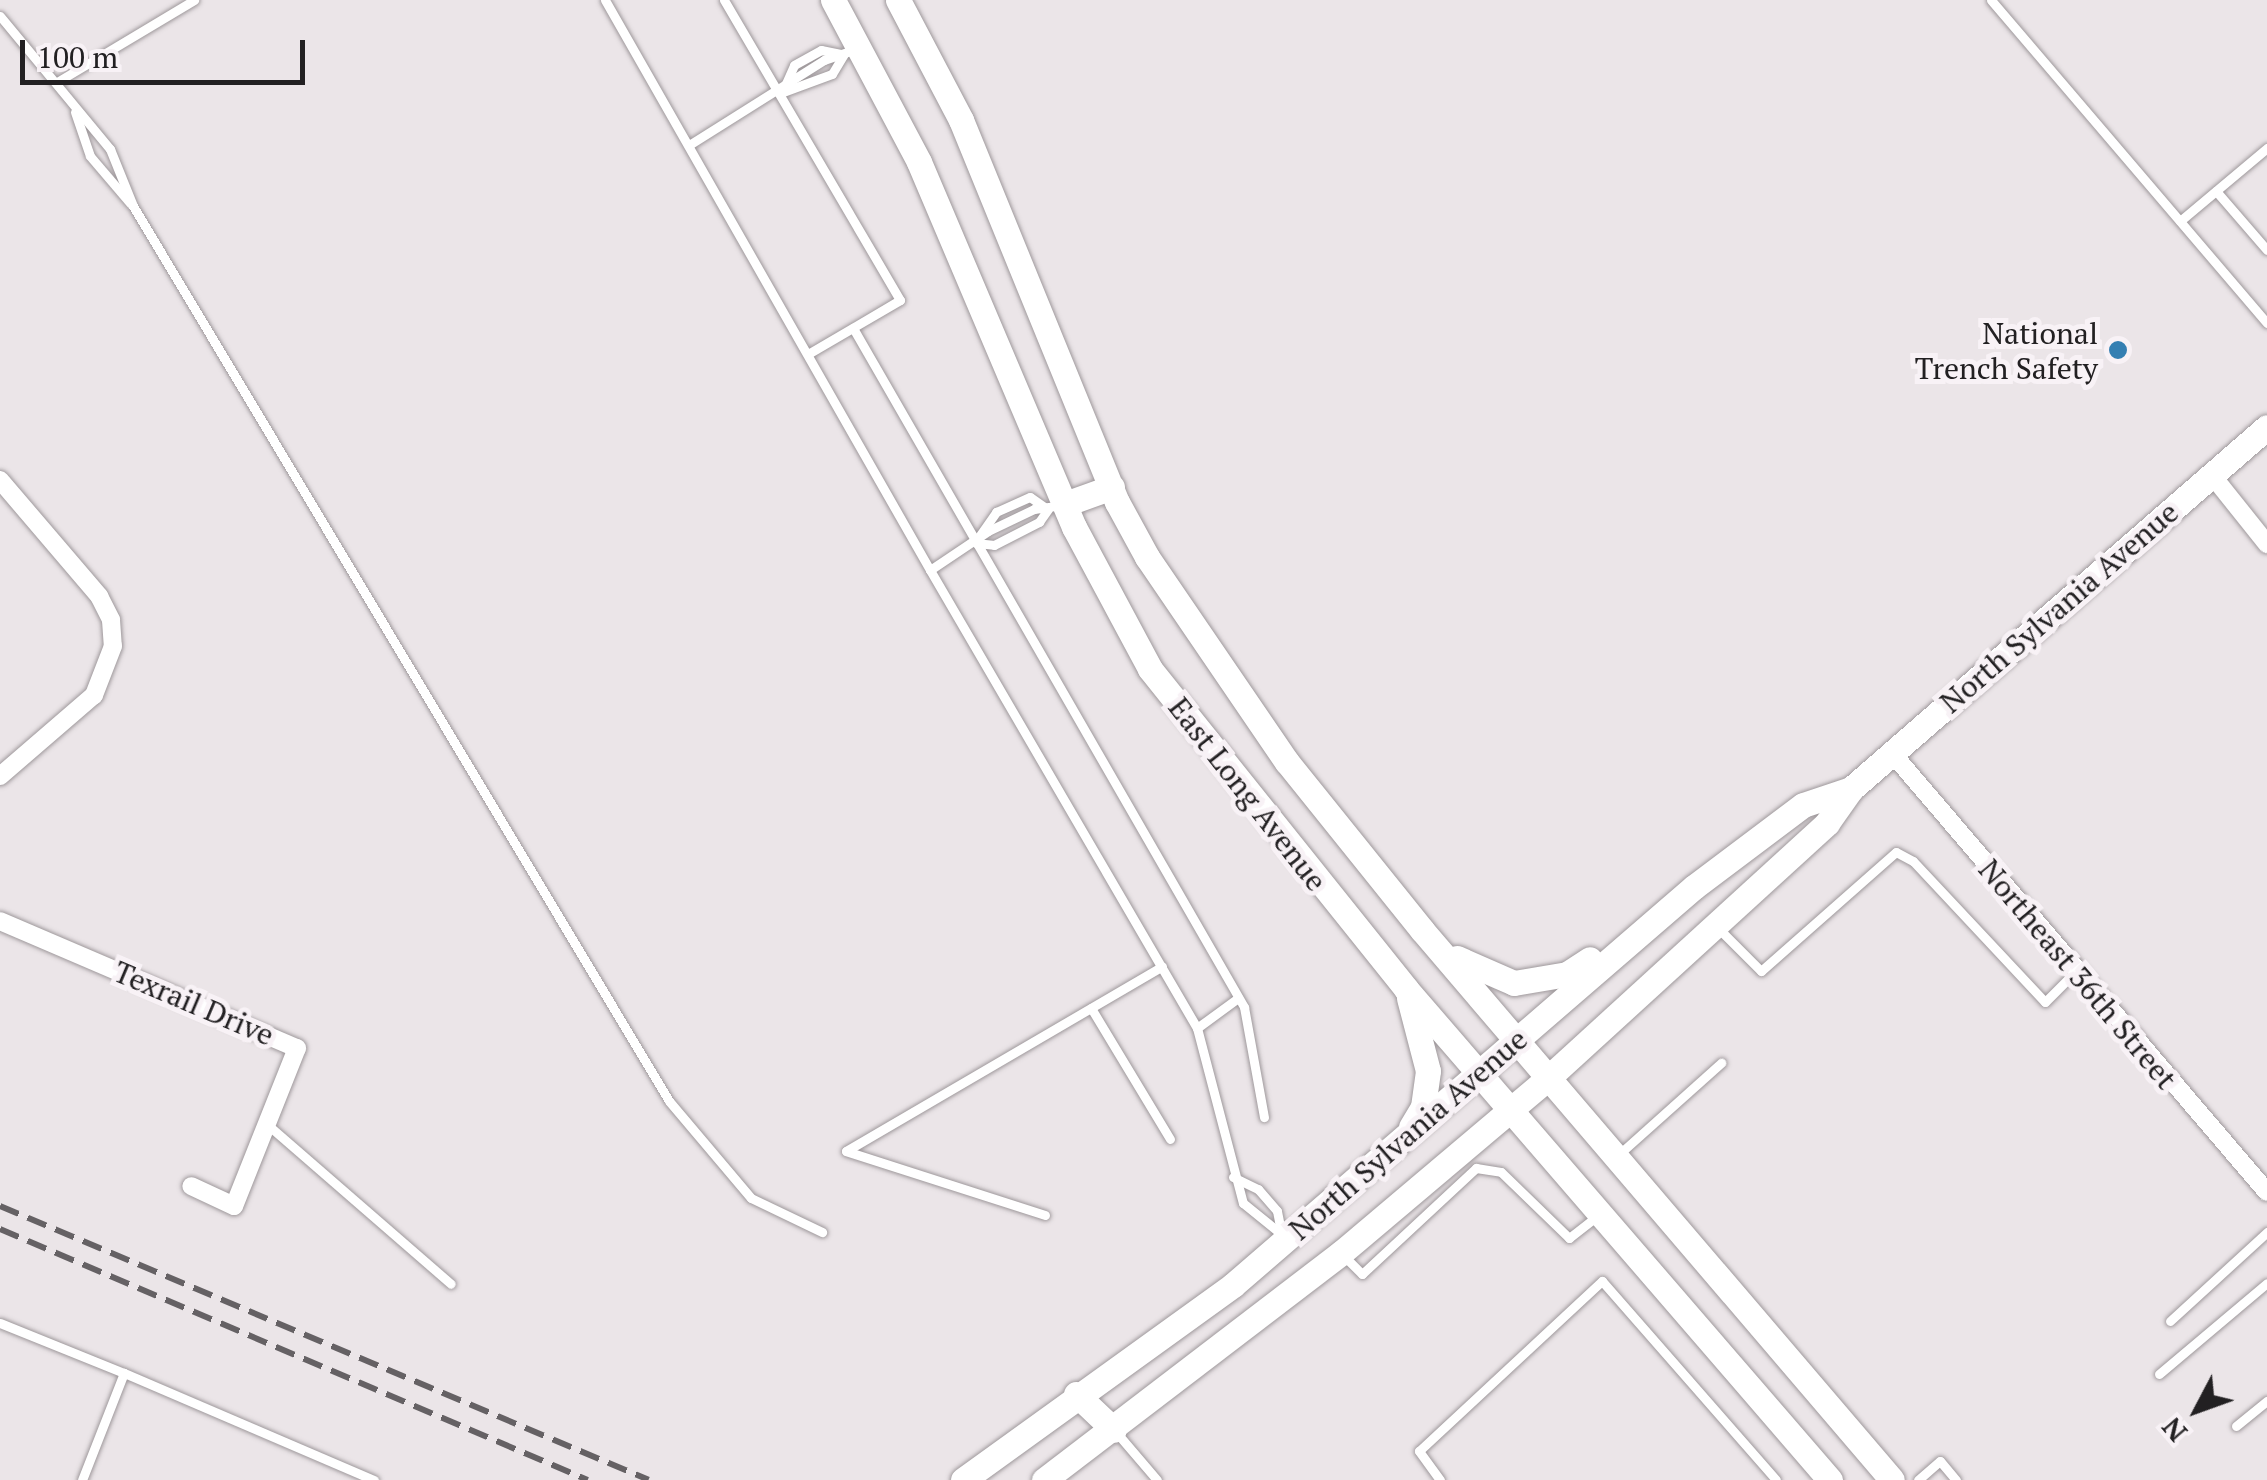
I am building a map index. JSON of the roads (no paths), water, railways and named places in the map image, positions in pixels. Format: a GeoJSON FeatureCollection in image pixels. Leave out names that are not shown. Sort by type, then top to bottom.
{"type":"FeatureCollection","features":[{"type":"Feature","properties":{"kind":"main road","name":"East Long Avenue"},"geometry":{"type":"LineString","coordinates":[[833,0],[851,51],[919,162],[1056,507],[1150,669],[1406,988],[1830,1480]]}},
{"type":"Feature","properties":{"kind":"main road","name":"East Long Avenue"},"geometry":{"type":"LineString","coordinates":[[898,0],[961,120],[1112,487],[1147,556],[1286,762],[1422,930],[1892,1480]]}},
{"type":"Feature","properties":{"kind":"main road","name":"North Sylvania Avenue"},"geometry":{"type":"LineString","coordinates":[[1044,1480],[1342,1253],[1508,1108],[1548,1078],[1827,823],[1851,789],[2267,427]]}},
{"type":"Feature","properties":{"kind":"main road"},"geometry":{"type":"LineString","coordinates":[[1056,507],[1112,487]]}},
{"type":"Feature","properties":{"kind":"main road","name":"North Sylvania Avenue"},"geometry":{"type":"LineString","coordinates":[[963,1480],[1076,1394],[1156,1344],[1404,1138],[1686,894],[1803,805],[1851,789]]}},
{"type":"Feature","properties":{"kind":"main road"},"geometry":{"type":"LineString","coordinates":[[1422,930],[1488,977],[1541,982],[1567,974],[1686,894],[1719,923]]}},
{"type":"Feature","properties":{"kind":"main road"},"geometry":{"type":"LineString","coordinates":[[1404,1138],[1422,1106],[1428,1071],[1406,988]]}},
{"type":"Feature","properties":{"kind":"main road"},"geometry":{"type":"LineString","coordinates":[[1076,1394],[1114,1430]]}},
{"type":"Feature","properties":{"kind":"street"},"geometry":{"type":"LineString","coordinates":[[2211,474],[2267,544]]}},
{"type":"Feature","properties":{"kind":"street"},"geometry":{"type":"LineString","coordinates":[[0,480],[100,596],[112,620],[112,646],[94,695],[0,776]]}},
{"type":"Feature","properties":{"kind":"street","name":"Northeast 36th Street"},"geometry":{"type":"LineString","coordinates":[[1892,753],[2075,972],[2267,1192]]}},
{"type":"Feature","properties":{"kind":"street","name":"Texrail Drive"},"geometry":{"type":"LineString","coordinates":[[0,922],[297,1048],[234,1206],[191,1186]]}},
{"type":"Feature","properties":{"kind":"lane"},"geometry":{"type":"LineString","coordinates":[[57,82],[194,0]]}},
{"type":"Feature","properties":{"kind":"lane"},"geometry":{"type":"LineString","coordinates":[[604,0],[1198,1028],[1233,1178],[1260,1224],[1284,1236]]}},
{"type":"Feature","properties":{"kind":"lane"},"geometry":{"type":"LineString","coordinates":[[724,0],[900,300],[808,354]]}},
{"type":"Feature","properties":{"kind":"lane"},"geometry":{"type":"LineString","coordinates":[[1991,0],[2267,323]]}},
{"type":"Feature","properties":{"kind":"lane"},"geometry":{"type":"LineString","coordinates":[[0,16],[110,149],[132,206]]}},
{"type":"Feature","properties":{"kind":"lane"},"geometry":{"type":"LineString","coordinates":[[690,146],[780,94],[799,76],[851,51]]}},
{"type":"Feature","properties":{"kind":"lane"},"geometry":{"type":"LineString","coordinates":[[74,109],[90,156],[132,206],[669,1100],[750,1198],[822,1232]]}},
{"type":"Feature","properties":{"kind":"lane"},"geometry":{"type":"LineString","coordinates":[[2180,222],[2267,148]]}},
{"type":"Feature","properties":{"kind":"lane"},"geometry":{"type":"LineString","coordinates":[[2216,191],[2267,250]]}},
{"type":"Feature","properties":{"kind":"lane"},"geometry":{"type":"LineString","coordinates":[[852,328],[1238,998],[1264,1116]]}},
{"type":"Feature","properties":{"kind":"lane"},"geometry":{"type":"LineString","coordinates":[[930,570],[1004,524],[1056,507]]}},
{"type":"Feature","properties":{"kind":"lane"},"geometry":{"type":"LineString","coordinates":[[1719,923],[1761,972],[1896,852],[1913,861],[2045,1002],[2075,972]]}},
{"type":"Feature","properties":{"kind":"lane"},"geometry":{"type":"LineString","coordinates":[[1044,1215],[846,1151],[1162,966]]}},
{"type":"Feature","properties":{"kind":"lane"},"geometry":{"type":"LineString","coordinates":[[1198,1028],[1238,998]]}},
{"type":"Feature","properties":{"kind":"lane"},"geometry":{"type":"LineString","coordinates":[[1091,1008],[1170,1139]]}},
{"type":"Feature","properties":{"kind":"lane"},"geometry":{"type":"LineString","coordinates":[[1616,1158],[1721,1063]]}},
{"type":"Feature","properties":{"kind":"lane"},"geometry":{"type":"LineString","coordinates":[[268,1125],[451,1284]]}},
{"type":"Feature","properties":{"kind":"lane"},"geometry":{"type":"LineString","coordinates":[[1342,1253],[1362,1274],[1476,1168],[1501,1172],[1569,1238],[1599,1214]]}},
{"type":"Feature","properties":{"kind":"lane"},"geometry":{"type":"LineString","coordinates":[[1233,1178],[1258,1189],[1277,1211],[1284,1236]]}},
{"type":"Feature","properties":{"kind":"lane"},"geometry":{"type":"LineString","coordinates":[[2170,1321],[2267,1232]]}},
{"type":"Feature","properties":{"kind":"lane"},"geometry":{"type":"LineString","coordinates":[[1440,1480],[1419,1451],[1602,1281],[1776,1480]]}},
{"type":"Feature","properties":{"kind":"lane"},"geometry":{"type":"LineString","coordinates":[[2160,1374],[2267,1283]]}},
{"type":"Feature","properties":{"kind":"lane"},"geometry":{"type":"LineString","coordinates":[[0,1323],[374,1480]]}},
{"type":"Feature","properties":{"kind":"lane"},"geometry":{"type":"LineString","coordinates":[[82,1480],[124,1374]]}},
{"type":"Feature","properties":{"kind":"lane"},"geometry":{"type":"LineString","coordinates":[[2236,1426],[2267,1401]]}},
{"type":"Feature","properties":{"kind":"lane"},"geometry":{"type":"LineString","coordinates":[[1114,1430],[1156,1480]]}},
{"type":"Feature","properties":{"kind":"lane"},"geometry":{"type":"LineString","coordinates":[[1918,1480],[1940,1461],[1956,1480]]}},
{"type":"Feature","properties":{"kind":"railway"},"geometry":{"type":"LineString","coordinates":[[0,1206],[649,1480]]}},
{"type":"Feature","properties":{"kind":"railway"},"geometry":{"type":"LineString","coordinates":[[0,1229],[588,1480]]}},
{"type":"Feature","properties":{"kind":"place","name":"National Trench Safety"},"geometry":{"type":"Point","coordinates":[2118,350]}}]}
